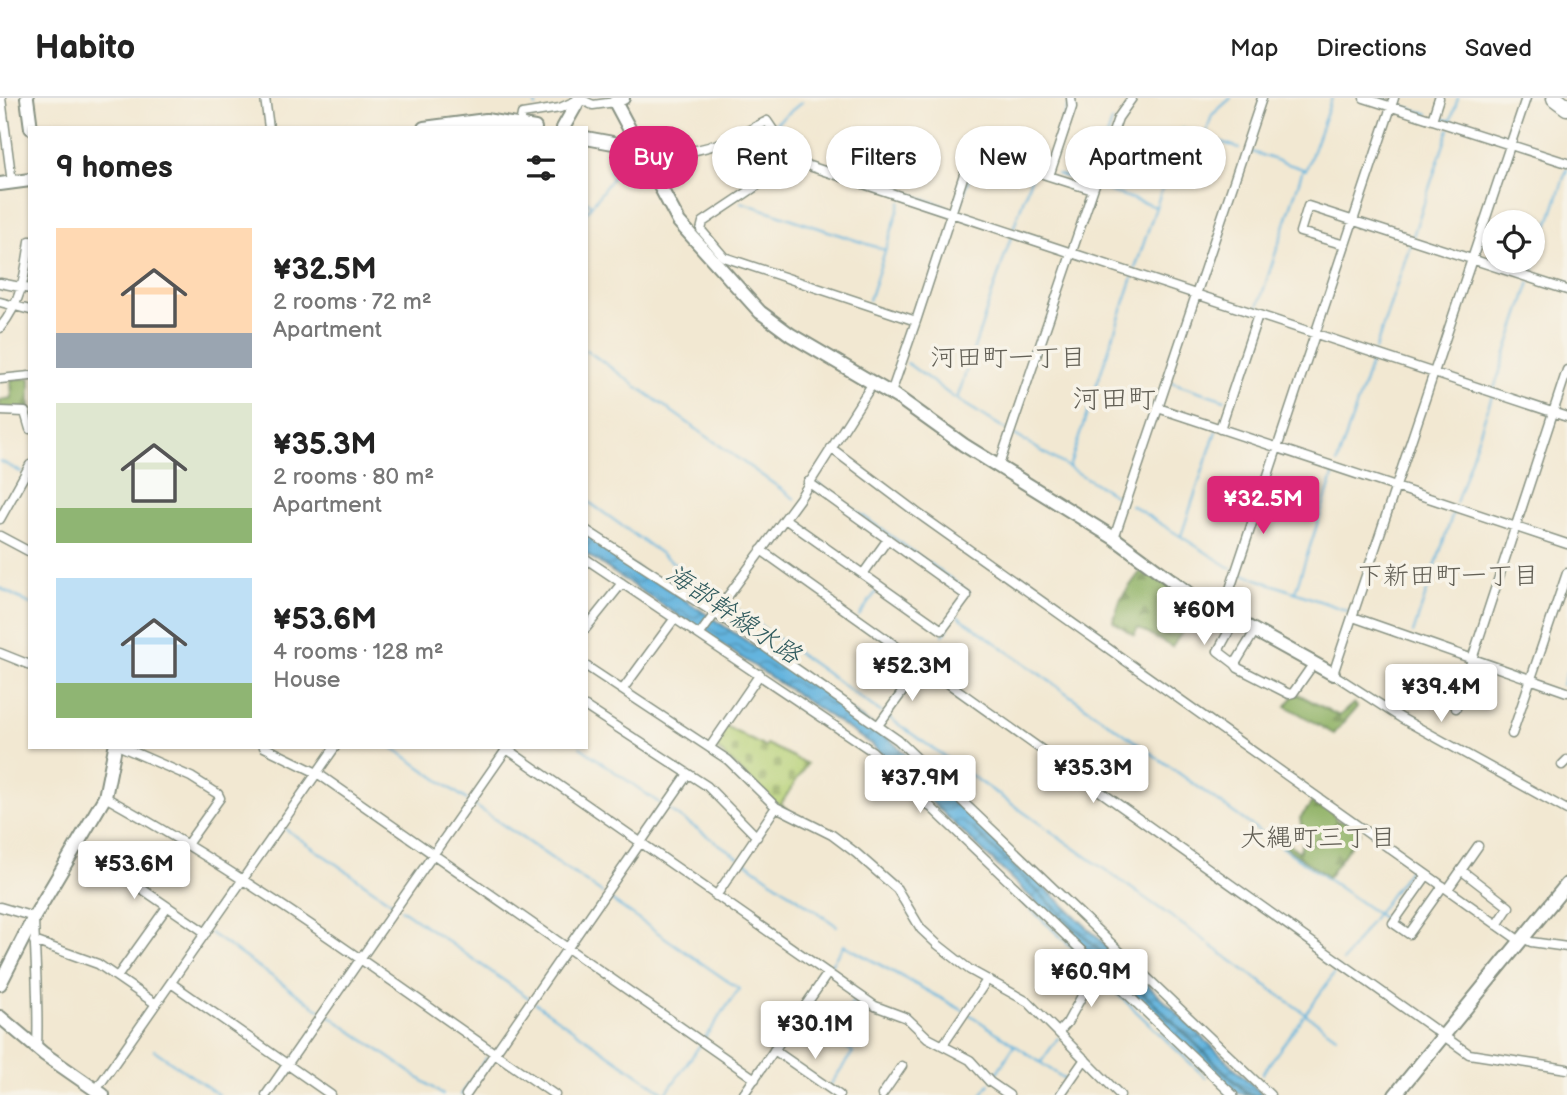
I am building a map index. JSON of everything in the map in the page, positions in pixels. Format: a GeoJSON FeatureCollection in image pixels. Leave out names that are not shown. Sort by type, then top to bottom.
{"type":"FeatureCollection","features":[{"type":"Feature","properties":{"kind":"highway"},"geometry":{"type":"LineString","coordinates":[[1555,98],[1567,107]]}},
{"type":"Feature","properties":{"kind":"street"},"geometry":{"type":"LineString","coordinates":[[1,98],[6,184],[28,180]]}},
{"type":"Feature","properties":{"kind":"street"},"geometry":{"type":"LineString","coordinates":[[27,98],[32,126]]}},
{"type":"Feature","properties":{"kind":"street"},"geometry":{"type":"LineString","coordinates":[[265,98],[270,126]]}},
{"type":"Feature","properties":{"kind":"street"},"geometry":{"type":"LineString","coordinates":[[580,98],[593,105],[619,100],[630,126]]}},
{"type":"Feature","properties":{"kind":"street"},"geometry":{"type":"LineString","coordinates":[[520,125],[522,114],[560,108],[580,98]]}},
{"type":"Feature","properties":{"kind":"street"},"geometry":{"type":"LineString","coordinates":[[564,126],[580,98]]}},
{"type":"Feature","properties":{"kind":"street"},"geometry":{"type":"LineString","coordinates":[[1051,170],[1072,107],[1071,98]]}},
{"type":"Feature","properties":{"kind":"street"},"geometry":{"type":"LineString","coordinates":[[999,465],[1118,118],[1132,98]]}},
{"type":"Feature","properties":{"kind":"street"},"geometry":{"type":"LineString","coordinates":[[1114,538],[1262,98]]}},
{"type":"Feature","properties":{"kind":"street"},"geometry":{"type":"LineString","coordinates":[[1364,98],[1392,102],[1432,120],[1567,163]]}},
{"type":"Feature","properties":{"kind":"street"},"geometry":{"type":"LineString","coordinates":[[1432,120],[1438,98]]}},
{"type":"Feature","properties":{"kind":"street"},"geometry":{"type":"LineString","coordinates":[[1333,674],[1526,98]]}},
{"type":"Feature","properties":{"kind":"street"},"geometry":{"type":"LineString","coordinates":[[1222,613],[1392,102]]}},
{"type":"Feature","properties":{"kind":"street"},"geometry":{"type":"LineString","coordinates":[[440,126],[486,120],[525,126]]}},
{"type":"Feature","properties":{"kind":"street"},"geometry":{"type":"LineString","coordinates":[[588,138],[609,142]]}},
{"type":"Feature","properties":{"kind":"street"},"geometry":{"type":"LineString","coordinates":[[812,167],[1567,417]]}},
{"type":"Feature","properties":{"kind":"street"},"geometry":{"type":"LineString","coordinates":[[1051,177],[1093,190]]}},
{"type":"Feature","properties":{"kind":"street"},"geometry":{"type":"LineString","coordinates":[[662,189],[679,222],[748,301],[791,335],[891,393],[964,445],[1114,538],[1171,582],[1333,674],[1401,718],[1567,810]]}},
{"type":"Feature","properties":{"kind":"street"},"geometry":{"type":"LineString","coordinates":[[752,189],[703,222],[703,233],[724,257],[916,321]]}},
{"type":"Feature","properties":{"kind":"street"},"geometry":{"type":"LineString","coordinates":[[891,393],[959,189]]}},
{"type":"Feature","properties":{"kind":"street"},"geometry":{"type":"LineString","coordinates":[[1345,245],[1300,232],[1308,206],[1567,290]]}},
{"type":"Feature","properties":{"kind":"street"},"geometry":{"type":"LineString","coordinates":[[0,328],[25,289],[28,260]]}},
{"type":"Feature","properties":{"kind":"street"},"geometry":{"type":"LineString","coordinates":[[0,283],[25,289]]}},
{"type":"Feature","properties":{"kind":"street"},"geometry":{"type":"LineString","coordinates":[[0,303],[28,309]]}},
{"type":"Feature","properties":{"kind":"street"},"geometry":{"type":"LineString","coordinates":[[1220,429],[1258,315]]}},
{"type":"Feature","properties":{"kind":"street"},"geometry":{"type":"LineString","coordinates":[[1456,708],[1567,370]]}},
{"type":"Feature","properties":{"kind":"street"},"geometry":{"type":"LineString","coordinates":[[0,379],[28,376]]}},
{"type":"Feature","properties":{"kind":"street"},"geometry":{"type":"LineString","coordinates":[[700,634],[785,519],[873,383]]}},
{"type":"Feature","properties":{"kind":"street"},"geometry":{"type":"LineString","coordinates":[[1158,408],[1567,544]]}},
{"type":"Feature","properties":{"kind":"street"},"geometry":{"type":"LineString","coordinates":[[0,411],[25,412],[28,422]]}},
{"type":"Feature","properties":{"kind":"street"},"geometry":{"type":"LineString","coordinates":[[831,448],[916,512],[1497,925],[1531,942],[1567,947]]}},
{"type":"Feature","properties":{"kind":"street"},"geometry":{"type":"LineString","coordinates":[[0,519],[28,469]]}},
{"type":"Feature","properties":{"kind":"street"},"geometry":{"type":"LineString","coordinates":[[785,519],[942,630],[967,596],[808,482]]}},
{"type":"Feature","properties":{"kind":"street"},"geometry":{"type":"LineString","coordinates":[[588,531],[879,724],[1270,1095]]}},
{"type":"Feature","properties":{"kind":"street"},"geometry":{"type":"LineString","coordinates":[[0,536],[28,551]]}},
{"type":"Feature","properties":{"kind":"street"},"geometry":{"type":"LineString","coordinates":[[863,574],[888,539]]}},
{"type":"Feature","properties":{"kind":"street"},"geometry":{"type":"LineString","coordinates":[[761,550],[1469,1054],[1567,1069]]}},
{"type":"Feature","properties":{"kind":"street"},"geometry":{"type":"LineString","coordinates":[[588,560],[872,751],[1101,967],[1231,1095]]}},
{"type":"Feature","properties":{"kind":"street"},"geometry":{"type":"LineString","coordinates":[[1512,734],[1567,573]]}},
{"type":"Feature","properties":{"kind":"street"},"geometry":{"type":"LineString","coordinates":[[588,626],[622,583]]}},
{"type":"Feature","properties":{"kind":"street"},"geometry":{"type":"LineString","coordinates":[[1353,617],[1567,692]]}},
{"type":"Feature","properties":{"kind":"street"},"geometry":{"type":"LineString","coordinates":[[623,689],[675,618]]}},
{"type":"Feature","properties":{"kind":"street"},"geometry":{"type":"LineString","coordinates":[[1235,620],[1218,651],[1235,664],[1289,694],[1293,693],[1314,663]]}},
{"type":"Feature","properties":{"kind":"street"},"geometry":{"type":"LineString","coordinates":[[1235,664],[1255,631]]}},
{"type":"Feature","properties":{"kind":"street"},"geometry":{"type":"LineString","coordinates":[[0,653],[28,665]]}},
{"type":"Feature","properties":{"kind":"street"},"geometry":{"type":"LineString","coordinates":[[879,724],[922,665]]}},
{"type":"Feature","properties":{"kind":"street"},"geometry":{"type":"LineString","coordinates":[[588,667],[728,760],[776,807],[832,835],[856,852],[897,888],[921,929],[947,953],[987,980],[1028,1002],[1120,1095]]}},
{"type":"Feature","properties":{"kind":"street"},"geometry":{"type":"LineString","coordinates":[[710,747],[760,674]]}},
{"type":"Feature","properties":{"kind":"street"},"geometry":{"type":"LineString","coordinates":[[588,708],[707,786],[757,837]]}},
{"type":"Feature","properties":{"kind":"street"},"geometry":{"type":"LineString","coordinates":[[0,984],[34,917],[105,797],[115,749]]}},
{"type":"Feature","properties":{"kind":"street"},"geometry":{"type":"LineString","coordinates":[[127,749],[191,777],[220,797],[188,843]]}},
{"type":"Feature","properties":{"kind":"street"},"geometry":{"type":"LineString","coordinates":[[268,749],[317,773],[755,1079]]}},
{"type":"Feature","properties":{"kind":"street"},"geometry":{"type":"LineString","coordinates":[[0,1017],[37,1049],[100,1093],[156,1004],[334,749]]}},
{"type":"Feature","properties":{"kind":"street"},"geometry":{"type":"LineString","coordinates":[[266,1095],[505,749]]}},
{"type":"Feature","properties":{"kind":"street"},"geometry":{"type":"LineString","coordinates":[[507,749],[875,1006],[907,1018],[928,1038],[970,1060],[990,1082],[1009,1095]]}},
{"type":"Feature","properties":{"kind":"street"},"geometry":{"type":"LineString","coordinates":[[466,1095],[688,774]]}},
{"type":"Feature","properties":{"kind":"street"},"geometry":{"type":"LineString","coordinates":[[105,797],[188,843],[244,879],[555,1095]]}},
{"type":"Feature","properties":{"kind":"street"},"geometry":{"type":"LineString","coordinates":[[716,896],[776,807]]}},
{"type":"Feature","properties":{"kind":"street"},"geometry":{"type":"LineString","coordinates":[[78,845],[206,933]]}},
{"type":"Feature","properties":{"kind":"street"},"geometry":{"type":"LineString","coordinates":[[1427,875],[1393,923],[1409,934],[1478,846]]}},
{"type":"Feature","properties":{"kind":"street"},"geometry":{"type":"LineString","coordinates":[[1461,870],[1509,907],[1497,925]]}},
{"type":"Feature","properties":{"kind":"street"},"geometry":{"type":"LineString","coordinates":[[1395,1095],[1567,884]]}},
{"type":"Feature","properties":{"kind":"street"},"geometry":{"type":"LineString","coordinates":[[0,907],[34,917]]}},
{"type":"Feature","properties":{"kind":"street"},"geometry":{"type":"LineString","coordinates":[[117,977],[167,907]]}},
{"type":"Feature","properties":{"kind":"street"},"geometry":{"type":"LineString","coordinates":[[34,917],[33,969],[39,1004],[37,1049]]}},
{"type":"Feature","properties":{"kind":"street"},"geometry":{"type":"LineString","coordinates":[[21,943],[34,943],[81,956],[156,1004]]}},
{"type":"Feature","properties":{"kind":"street"},"geometry":{"type":"LineString","coordinates":[[1059,1032],[1068,1023],[1101,967],[1117,952]]}},
{"type":"Feature","properties":{"kind":"street"},"geometry":{"type":"LineString","coordinates":[[743,1095],[828,973]]}},
{"type":"Feature","properties":{"kind":"street"},"geometry":{"type":"LineString","coordinates":[[943,1045],[987,980]]}},
{"type":"Feature","properties":{"kind":"street"},"geometry":{"type":"LineString","coordinates":[[171,983],[331,1095]]}},
{"type":"Feature","properties":{"kind":"street"},"geometry":{"type":"LineString","coordinates":[[774,1050],[839,1095]]}},
{"type":"Feature","properties":{"kind":"street"},"geometry":{"type":"LineString","coordinates":[[1060,1095],[1085,1059]]}},
{"type":"Feature","properties":{"kind":"street"},"geometry":{"type":"LineString","coordinates":[[882,1095],[902,1066]]}},
{"type":"Feature","properties":{"kind":"green space"},"geometry":{"type":"Polygon","coordinates":[[[28,378],[28,410],[0,409],[0,400],[12,398],[11,379],[28,378]]]}},
{"type":"Feature","properties":{"kind":"green space"},"geometry":{"type":"Polygon","coordinates":[[[1143,568],[1200,606],[1172,647],[1138,628],[1134,635],[1113,621],[1121,598],[1143,568]]]}},
{"type":"Feature","properties":{"kind":"green space"},"geometry":{"type":"Polygon","coordinates":[[[1296,693],[1339,716],[1354,703],[1357,707],[1334,734],[1286,706],[1296,693]]]}},
{"type":"Feature","properties":{"kind":"green space"},"geometry":{"type":"Polygon","coordinates":[[[725,726],[765,747],[767,744],[807,764],[781,804],[790,812],[778,806],[714,746],[725,726]]]}},
{"type":"Feature","properties":{"kind":"green space"},"geometry":{"type":"Polygon","coordinates":[[[1315,799],[1332,812],[1337,821],[1345,821],[1360,832],[1328,877],[1281,844],[1288,843],[1299,852],[1303,837],[1300,818],[1315,799]]]}},
{"type":"Feature","properties":{"kind":"water"},"geometry":{"type":"Polygon","coordinates":[[[588,535],[881,731],[1263,1095],[1250,1095],[1241,1087],[973,829],[1248,1095],[1234,1092],[871,744],[588,555],[588,535]]]}},
{"type":"Feature","properties":{"kind":"waterway"},"geometry":{"type":"LineString","coordinates":[[534,98],[536,107]]}},
{"type":"Feature","properties":{"kind":"waterway"},"geometry":{"type":"LineString","coordinates":[[1208,126],[1212,115],[1231,98]]}},
{"type":"Feature","properties":{"kind":"waterway"},"geometry":{"type":"LineString","coordinates":[[1249,151],[1306,170],[1332,98]]}},
{"type":"Feature","properties":{"kind":"waterway"},"geometry":{"type":"LineString","coordinates":[[1379,98],[1388,101]]}},
{"type":"Feature","properties":{"kind":"waterway"},"geometry":{"type":"LineString","coordinates":[[1451,120],[1458,98]]}},
{"type":"Feature","properties":{"kind":"waterway"},"geometry":{"type":"LineString","coordinates":[[802,102],[775,124],[797,156],[948,207]]}},
{"type":"Feature","properties":{"kind":"waterway"},"geometry":{"type":"LineString","coordinates":[[1396,104],[1428,114]]}},
{"type":"Feature","properties":{"kind":"waterway"},"geometry":{"type":"LineString","coordinates":[[1051,158],[1068,106]]}},
{"type":"Feature","properties":{"kind":"waterway"},"geometry":{"type":"LineString","coordinates":[[1438,117],[1466,126]]}},
{"type":"Feature","properties":{"kind":"waterway"},"geometry":{"type":"LineString","coordinates":[[1110,126],[1112,121]]}},
{"type":"Feature","properties":{"kind":"waterway"},"geometry":{"type":"LineString","coordinates":[[1413,236],[1449,129]]}},
{"type":"Feature","properties":{"kind":"waterway"},"geometry":{"type":"LineString","coordinates":[[1226,144],[1239,148]]}},
{"type":"Feature","properties":{"kind":"waterway"},"geometry":{"type":"LineString","coordinates":[[1532,275],[1567,168]]}},
{"type":"Feature","properties":{"kind":"waterway"},"geometry":{"type":"LineString","coordinates":[[1257,310],[1303,169]]}},
{"type":"Feature","properties":{"kind":"waterway"},"geometry":{"type":"LineString","coordinates":[[1057,174],[1065,177]]}},
{"type":"Feature","properties":{"kind":"waterway"},"geometry":{"type":"LineString","coordinates":[[592,205],[609,182]]}},
{"type":"Feature","properties":{"kind":"waterway"},"geometry":{"type":"LineString","coordinates":[[728,201],[746,189]]}},
{"type":"Feature","properties":{"kind":"waterway"},"geometry":{"type":"LineString","coordinates":[[959,209],[966,189]]}},
{"type":"Feature","properties":{"kind":"waterway"},"geometry":{"type":"LineString","coordinates":[[1013,229],[1027,189]]}},
{"type":"Feature","properties":{"kind":"waterway"},"geometry":{"type":"LineString","coordinates":[[1103,189],[1156,207],[1162,189]]}},
{"type":"Feature","properties":{"kind":"waterway"},"geometry":{"type":"LineString","coordinates":[[588,202],[592,205],[588,210]]}},
{"type":"Feature","properties":{"kind":"waterway"},"geometry":{"type":"LineString","coordinates":[[741,202],[885,250]]}},
{"type":"Feature","properties":{"kind":"waterway"},"geometry":{"type":"LineString","coordinates":[[869,300],[901,202]]}},
{"type":"Feature","properties":{"kind":"waterway"},"geometry":{"type":"LineString","coordinates":[[1135,269],[1156,207]]}},
{"type":"Feature","properties":{"kind":"waterway"},"geometry":{"type":"LineString","coordinates":[[957,399],[1011,237]]}},
{"type":"Feature","properties":{"kind":"waterway"},"geometry":{"type":"LineString","coordinates":[[1375,350],[1411,242]]}},
{"type":"Feature","properties":{"kind":"waterway"},"geometry":{"type":"LineString","coordinates":[[1069,467],[1133,277]]}},
{"type":"Feature","properties":{"kind":"waterway"},"geometry":{"type":"LineString","coordinates":[[1494,389],[1530,282]]}},
{"type":"Feature","properties":{"kind":"waterway"},"geometry":{"type":"LineString","coordinates":[[588,351],[634,384]]}},
{"type":"Feature","properties":{"kind":"waterway"},"geometry":{"type":"LineString","coordinates":[[1337,463],[1373,357]]}},
{"type":"Feature","properties":{"kind":"waterway"},"geometry":{"type":"LineString","coordinates":[[907,363],[953,397],[1007,430]]}},
{"type":"Feature","properties":{"kind":"waterway"},"geometry":{"type":"LineString","coordinates":[[1171,382],[1225,400]]}},
{"type":"Feature","properties":{"kind":"waterway"},"geometry":{"type":"LineString","coordinates":[[636,386],[795,499]]}},
{"type":"Feature","properties":{"kind":"waterway"},"geometry":{"type":"LineString","coordinates":[[1456,503],[1492,396]]}},
{"type":"Feature","properties":{"kind":"waterway"},"geometry":{"type":"LineString","coordinates":[[1181,536],[1216,431]]}},
{"type":"Feature","properties":{"kind":"waterway"},"geometry":{"type":"LineString","coordinates":[[1015,435],[1121,499]]}},
{"type":"Feature","properties":{"kind":"waterway"},"geometry":{"type":"LineString","coordinates":[[0,461],[21,472]]}},
{"type":"Feature","properties":{"kind":"waterway"},"geometry":{"type":"LineString","coordinates":[[1295,592],[1335,470]]}},
{"type":"Feature","properties":{"kind":"waterway"},"geometry":{"type":"LineString","coordinates":[[817,483],[969,592]]}},
{"type":"Feature","properties":{"kind":"waterway","name":"海部幹線水路"},"geometry":{"type":"LineString","coordinates":[[588,501],[720,596]]}},
{"type":"Feature","properties":{"kind":"waterway"},"geometry":{"type":"LineString","coordinates":[[1131,505],[1234,570]]}},
{"type":"Feature","properties":{"kind":"waterway"},"geometry":{"type":"LineString","coordinates":[[1413,633],[1454,510]]}},
{"type":"Feature","properties":{"kind":"waterway"},"geometry":{"type":"LineString","coordinates":[[1240,573],[1348,611]]}},
{"type":"Feature","properties":{"kind":"waterway"},"geometry":{"type":"LineString","coordinates":[[0,588],[28,603]]}},
{"type":"Feature","properties":{"kind":"waterway"},"geometry":{"type":"LineString","coordinates":[[859,616],[878,589]]}},
{"type":"Feature","properties":{"kind":"waterway","name":"海部幹線水路"},"geometry":{"type":"LineString","coordinates":[[727,602],[882,713]]}},
{"type":"Feature","properties":{"kind":"waterway"},"geometry":{"type":"LineString","coordinates":[[958,616],[1117,729]]}},
{"type":"Feature","properties":{"kind":"waterway"},"geometry":{"type":"LineString","coordinates":[[943,635],[948,629]]}},
{"type":"Feature","properties":{"kind":"waterway"},"geometry":{"type":"LineString","coordinates":[[1562,685],[1567,671]]}},
{"type":"Feature","properties":{"kind":"waterway"},"geometry":{"type":"LineString","coordinates":[[888,717],[1046,828]]}},
{"type":"Feature","properties":{"kind":"waterway"},"geometry":{"type":"LineString","coordinates":[[1119,730],[1277,844]]}},
{"type":"Feature","properties":{"kind":"waterway"},"geometry":{"type":"LineString","coordinates":[[395,749],[467,800]]}},
{"type":"Feature","properties":{"kind":"waterway"},"geometry":{"type":"LineString","coordinates":[[583,749],[662,805]]}},
{"type":"Feature","properties":{"kind":"waterway"},"geometry":{"type":"LineString","coordinates":[[474,805],[602,893]]}},
{"type":"Feature","properties":{"kind":"waterway"},"geometry":{"type":"LineString","coordinates":[[668,809],[738,857]]}},
{"type":"Feature","properties":{"kind":"waterway"},"geometry":{"type":"LineString","coordinates":[[284,828],[394,904]]}},
{"type":"Feature","properties":{"kind":"waterway"},"geometry":{"type":"LineString","coordinates":[[1049,830],[1207,942]]}},
{"type":"Feature","properties":{"kind":"waterway"},"geometry":{"type":"LineString","coordinates":[[1280,846],[1390,923]]}},
{"type":"Feature","properties":{"kind":"waterway"},"geometry":{"type":"LineString","coordinates":[[973,853],[1007,886]]}},
{"type":"Feature","properties":{"kind":"waterway"},"geometry":{"type":"LineString","coordinates":[[744,861],[837,926]]}},
{"type":"Feature","properties":{"kind":"waterway"},"geometry":{"type":"LineString","coordinates":[[1377,914],[1410,868]]}},
{"type":"Feature","properties":{"kind":"waterway"},"geometry":{"type":"LineString","coordinates":[[1011,891],[1075,950],[1087,965]]}},
{"type":"Feature","properties":{"kind":"waterway"},"geometry":{"type":"LineString","coordinates":[[608,898],[739,989],[704,1039]]}},
{"type":"Feature","properties":{"kind":"waterway"},"geometry":{"type":"LineString","coordinates":[[401,909],[529,998]]}},
{"type":"Feature","properties":{"kind":"waterway"},"geometry":{"type":"LineString","coordinates":[[1343,961],[1376,914]]}},
{"type":"Feature","properties":{"kind":"waterway"},"geometry":{"type":"LineString","coordinates":[[210,933],[320,1010]]}},
{"type":"Feature","properties":{"kind":"waterway"},"geometry":{"type":"LineString","coordinates":[[827,970],[844,945],[964,1011]]}},
{"type":"Feature","properties":{"kind":"waterway"},"geometry":{"type":"LineString","coordinates":[[1210,945],[1336,1036]]}},
{"type":"Feature","properties":{"kind":"waterway"},"geometry":{"type":"LineString","coordinates":[[1262,1074],[1339,967]]}},
{"type":"Feature","properties":{"kind":"waterway"},"geometry":{"type":"LineString","coordinates":[[1098,975],[1206,1078]]}},
{"type":"Feature","properties":{"kind":"waterway"},"geometry":{"type":"LineString","coordinates":[[830,1085],[853,1052],[831,1037],[856,997]]}},
{"type":"Feature","properties":{"kind":"waterway"},"geometry":{"type":"LineString","coordinates":[[535,1003],[666,1094]]}},
{"type":"Feature","properties":{"kind":"waterway"},"geometry":{"type":"LineString","coordinates":[[327,1014],[443,1095]]}},
{"type":"Feature","properties":{"kind":"waterway"},"geometry":{"type":"LineString","coordinates":[[969,1014],[1066,1080]]}},
{"type":"Feature","properties":{"kind":"waterway"},"geometry":{"type":"LineString","coordinates":[[1041,1062],[1058,1038]]}},
{"type":"Feature","properties":{"kind":"waterway"},"geometry":{"type":"LineString","coordinates":[[665,1095],[700,1045]]}},
{"type":"Feature","properties":{"kind":"waterway"},"geometry":{"type":"LineString","coordinates":[[992,1080],[1014,1046]]}},
{"type":"Feature","properties":{"kind":"waterway"},"geometry":{"type":"LineString","coordinates":[[154,1050],[219,1095]]}},
{"type":"Feature","properties":{"kind":"waterway"},"geometry":{"type":"LineString","coordinates":[[461,1095],[486,1058]]}},
{"type":"Feature","properties":{"kind":"waterway"},"geometry":{"type":"LineString","coordinates":[[981,1095],[989,1084]]}},
{"type":"Feature","properties":{"kind":"district","name":"河田町一丁目"},"geometry":{"type":"Point","coordinates":[1008,358]}},
{"type":"Feature","properties":{"kind":"district","name":"河田町"},"geometry":{"type":"Point","coordinates":[1114,399]}},
{"type":"Feature","properties":{"kind":"district","name":"下新田町一丁目"},"geometry":{"type":"Point","coordinates":[1448,576]}},
{"type":"Feature","properties":{"kind":"district","name":"大縄町三丁目"},"geometry":{"type":"Point","coordinates":[1318,838]}}]}
